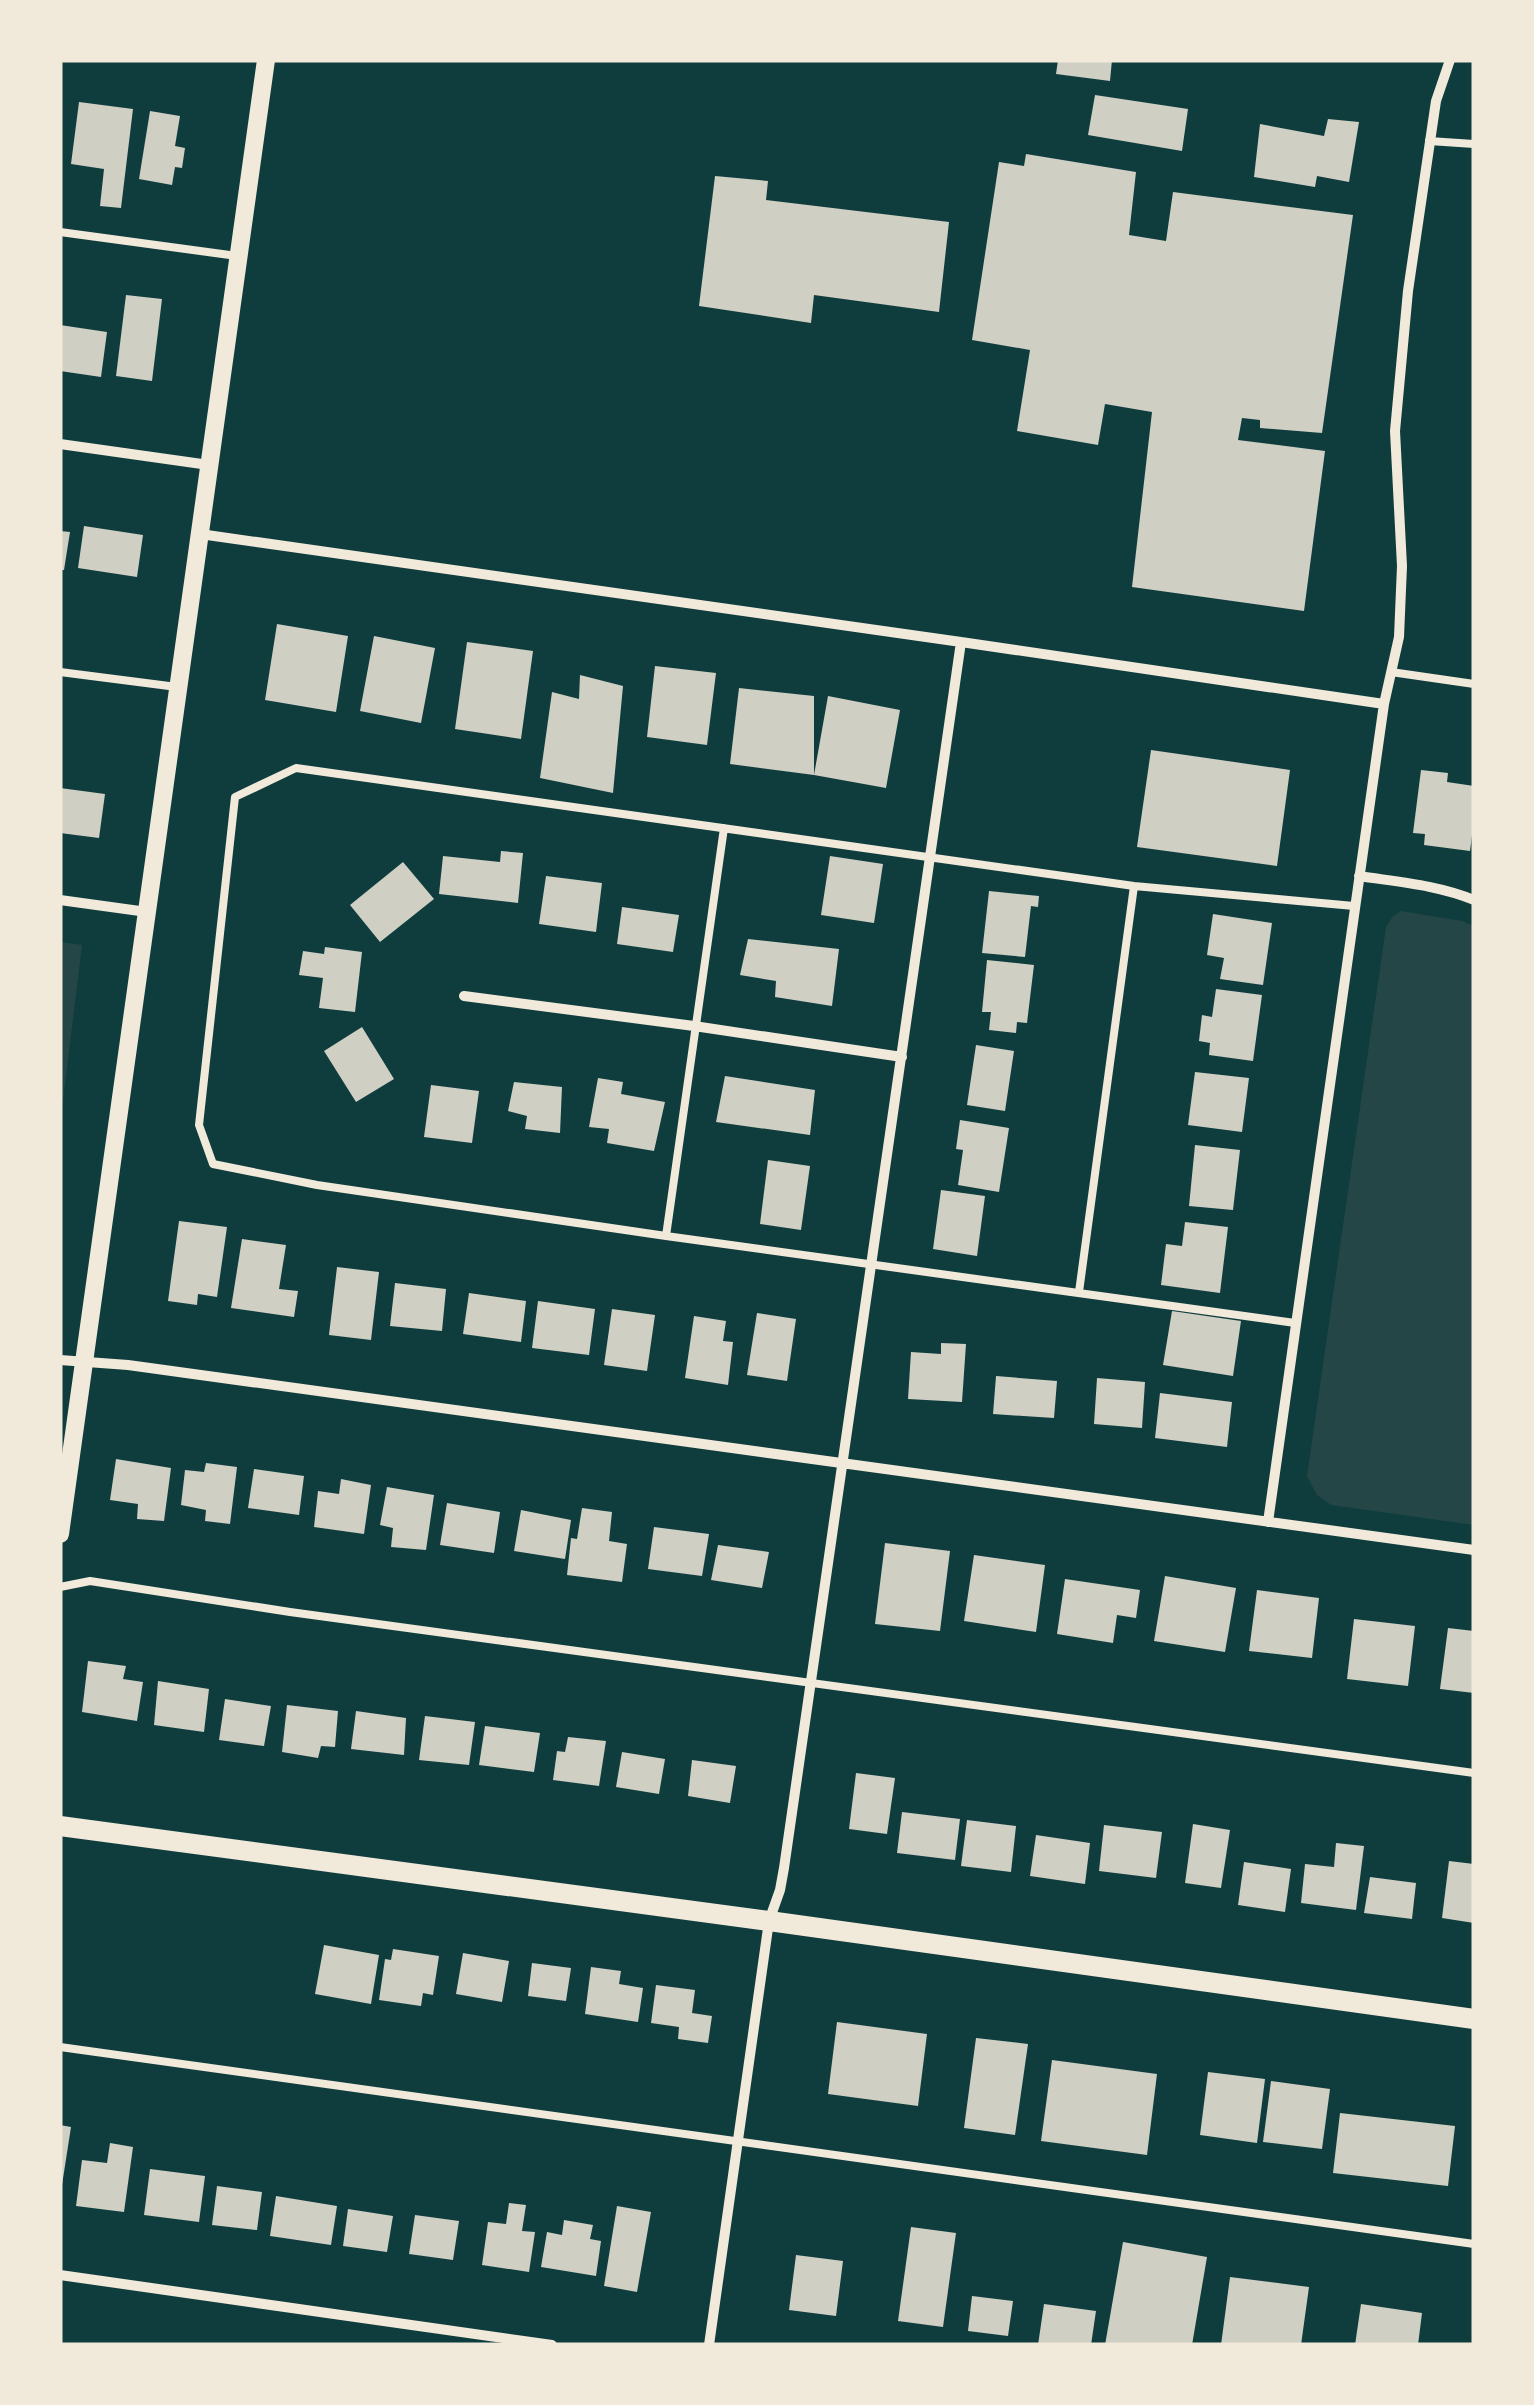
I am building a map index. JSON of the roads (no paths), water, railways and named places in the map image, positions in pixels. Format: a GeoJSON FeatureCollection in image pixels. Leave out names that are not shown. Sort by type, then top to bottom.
{"type":"FeatureCollection","features":[{"type":"Feature","properties":{"kind":"main road"},"geometry":{"type":"LineString","coordinates":[[60,1826],[1474,2019]]}},
{"type":"Feature","properties":{"kind":"street"},"geometry":{"type":"LineString","coordinates":[[60,1534],[266,60]]}},
{"type":"Feature","properties":{"kind":"street"},"geometry":{"type":"LineString","coordinates":[[1268,1522],[1354,906],[1384,704],[1399,637],[1402,566],[1395,432],[1428,141],[1450,60]]}},
{"type":"Feature","properties":{"kind":"street"},"geometry":{"type":"LineString","coordinates":[[60,444],[209,466]]}},
{"type":"Feature","properties":{"kind":"street"},"geometry":{"type":"LineString","coordinates":[[200,534],[1384,704]]}},
{"type":"Feature","properties":{"kind":"street"},"geometry":{"type":"LineString","coordinates":[[709,2345],[769,1921],[780,1890],[811,1682],[961,642]]}},
{"type":"Feature","properties":{"kind":"street"},"geometry":{"type":"LineString","coordinates":[[1359,876],[1432,888],[1474,900]]}},
{"type":"Feature","properties":{"kind":"street"},"geometry":{"type":"LineString","coordinates":[[60,900],[148,912]]}},
{"type":"Feature","properties":{"kind":"street"},"geometry":{"type":"LineString","coordinates":[[464,996],[902,1057]]}},
{"type":"Feature","properties":{"kind":"street"},"geometry":{"type":"LineString","coordinates":[[60,1360],[148,1368],[1474,1550]]}},
{"type":"Feature","properties":{"kind":"street"},"geometry":{"type":"LineString","coordinates":[[60,2275],[552,2345]]}},
{"type":"Feature","properties":{"kind":"lane"},"geometry":{"type":"LineString","coordinates":[[1428,141],[1474,144]]}},
{"type":"Feature","properties":{"kind":"lane"},"geometry":{"type":"LineString","coordinates":[[60,232],[237,256]]}},
{"type":"Feature","properties":{"kind":"lane"},"geometry":{"type":"LineString","coordinates":[[60,672],[178,688]]}},
{"type":"Feature","properties":{"kind":"lane"},"geometry":{"type":"LineString","coordinates":[[1391,672],[1474,684]]}},
{"type":"Feature","properties":{"kind":"lane"},"geometry":{"type":"LineString","coordinates":[[1295,1323],[318,1185],[212,1164],[199,1125],[235,797],[296,768],[1134,886],[1354,906]]}},
{"type":"Feature","properties":{"kind":"lane"},"geometry":{"type":"LineString","coordinates":[[666,1236],[724,828]]}},
{"type":"Feature","properties":{"kind":"lane"},"geometry":{"type":"LineString","coordinates":[[1079,1292],[1134,886]]}},
{"type":"Feature","properties":{"kind":"lane"},"geometry":{"type":"LineString","coordinates":[[60,1587],[90,1581],[290,1612],[1474,1773]]}},
{"type":"Feature","properties":{"kind":"lane"},"geometry":{"type":"LineString","coordinates":[[60,2048],[1474,2244]]}}]}
